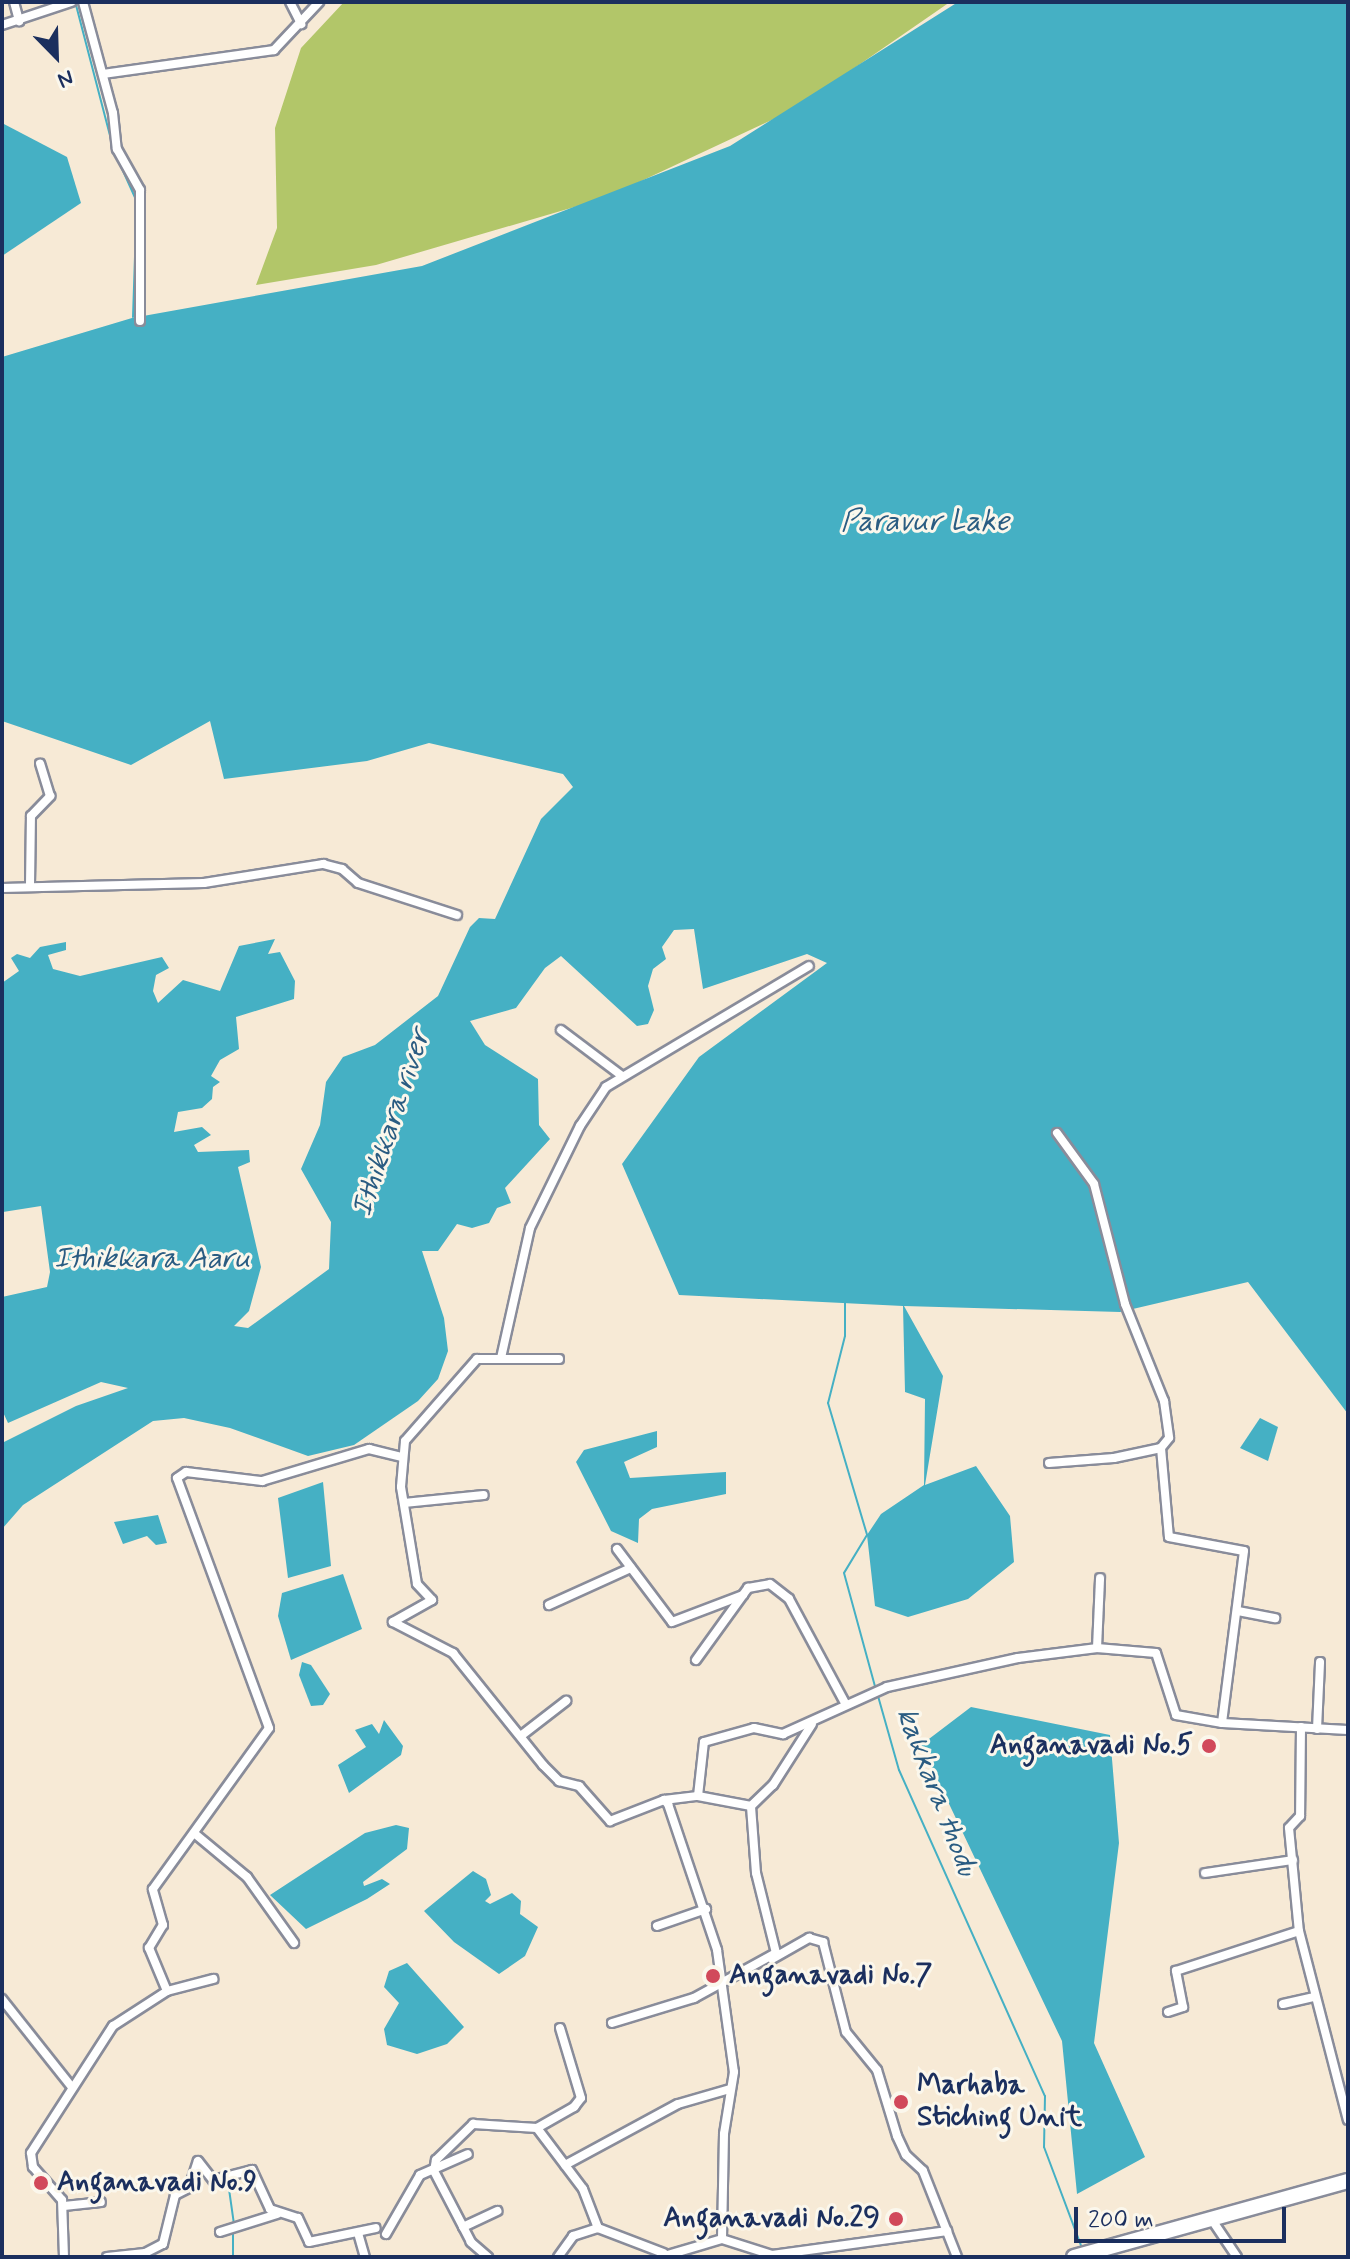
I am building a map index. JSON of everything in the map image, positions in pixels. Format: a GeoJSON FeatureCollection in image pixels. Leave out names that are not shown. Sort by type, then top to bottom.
{"type":"FeatureCollection","features":[{"type":"Feature","properties":{"kind":"highway"},"geometry":{"type":"LineString","coordinates":[[1074,2257],[1210,2216],[1348,2181]]}},
{"type":"Feature","properties":{"kind":"street"},"geometry":{"type":"LineString","coordinates":[[14,2],[19,21]]}},
{"type":"Feature","properties":{"kind":"street"},"geometry":{"type":"LineString","coordinates":[[2,25],[71,2]]}},
{"type":"Feature","properties":{"kind":"street"},"geometry":{"type":"LineString","coordinates":[[83,2],[103,74],[117,149],[136,177],[143,206],[140,321]]}},
{"type":"Feature","properties":{"kind":"street"},"geometry":{"type":"LineString","coordinates":[[290,2],[301,24]]}},
{"type":"Feature","properties":{"kind":"street"},"geometry":{"type":"LineString","coordinates":[[103,74],[274,50],[319,2]]}},
{"type":"Feature","properties":{"kind":"street"},"geometry":{"type":"LineString","coordinates":[[30,885],[31,816],[50,796],[40,763]]}},
{"type":"Feature","properties":{"kind":"street"},"geometry":{"type":"LineString","coordinates":[[2,888],[204,883],[323,864],[342,869],[358,883],[457,915]]}},
{"type":"Feature","properties":{"kind":"street"},"geometry":{"type":"LineString","coordinates":[[501,1358],[530,1228],[580,1126],[606,1087],[809,966]]}},
{"type":"Feature","properties":{"kind":"street"},"geometry":{"type":"LineString","coordinates":[[561,1030],[622,1076]]}},
{"type":"Feature","properties":{"kind":"street"},"geometry":{"type":"LineString","coordinates":[[1049,1463],[1114,1458],[1161,1448],[1169,1438],[1164,1401],[1125,1304],[1094,1184],[1057,1133]]}},
{"type":"Feature","properties":{"kind":"street"},"geometry":{"type":"LineString","coordinates":[[559,1359],[481,1358],[467,1368],[410,1433],[400,1457],[404,1503],[417,1584],[432,1600],[393,1623],[452,1651],[549,1771],[559,1781],[579,1786],[610,1821],[664,1800],[698,1796],[751,1806]]}},
{"type":"Feature","properties":{"kind":"street"},"geometry":{"type":"LineString","coordinates":[[1161,1448],[1169,1537],[1243,1550],[1222,1723]]}},
{"type":"Feature","properties":{"kind":"street"},"geometry":{"type":"LineString","coordinates":[[167,1991],[149,1948],[163,1925],[152,1892],[269,1725],[178,1477],[186,1472],[262,1481],[369,1449],[400,1457]]}},
{"type":"Feature","properties":{"kind":"street"},"geometry":{"type":"LineString","coordinates":[[404,1503],[484,1495]]}},
{"type":"Feature","properties":{"kind":"street"},"geometry":{"type":"LineString","coordinates":[[617,1549],[672,1622],[743,1595],[760,1583],[782,1591],[845,1703]]}},
{"type":"Feature","properties":{"kind":"street"},"geometry":{"type":"LineString","coordinates":[[549,1605],[631,1568]]}},
{"type":"Feature","properties":{"kind":"street"},"geometry":{"type":"LineString","coordinates":[[1097,1648],[1100,1578]]}},
{"type":"Feature","properties":{"kind":"street"},"geometry":{"type":"LineString","coordinates":[[696,1660],[743,1595]]}},
{"type":"Feature","properties":{"kind":"street"},"geometry":{"type":"LineString","coordinates":[[1238,1611],[1275,1618]]}},
{"type":"Feature","properties":{"kind":"street"},"geometry":{"type":"LineString","coordinates":[[698,1796],[704,1742],[751,1728],[783,1734],[812,1724],[845,1703],[887,1687],[1018,1658],[1097,1648],[1156,1653],[1172,1712],[1222,1723],[1348,1730]]}},
{"type":"Feature","properties":{"kind":"street"},"geometry":{"type":"LineString","coordinates":[[1317,1729],[1320,1662]]}},
{"type":"Feature","properties":{"kind":"street"},"geometry":{"type":"LineString","coordinates":[[522,1735],[566,1701]]}},
{"type":"Feature","properties":{"kind":"street"},"geometry":{"type":"LineString","coordinates":[[751,1806],[773,1785],[812,1724]]}},
{"type":"Feature","properties":{"kind":"street"},"geometry":{"type":"LineString","coordinates":[[1301,1727],[1300,1816],[1289,1828],[1299,1931],[1313,1997],[1348,2120]]}},
{"type":"Feature","properties":{"kind":"street"},"geometry":{"type":"LineString","coordinates":[[664,1800],[706,1909],[724,1984],[724,2028],[734,2063],[724,2134],[722,2239]]}},
{"type":"Feature","properties":{"kind":"street"},"geometry":{"type":"LineString","coordinates":[[751,1806],[756,1873],[778,1942],[772,1959]]}},
{"type":"Feature","properties":{"kind":"street"},"geometry":{"type":"LineString","coordinates":[[194,1833],[247,1877],[294,1943]]}},
{"type":"Feature","properties":{"kind":"street"},"geometry":{"type":"LineString","coordinates":[[1205,1873],[1293,1860]]}},
{"type":"Feature","properties":{"kind":"street"},"geometry":{"type":"LineString","coordinates":[[657,1926],[706,1909]]}},
{"type":"Feature","properties":{"kind":"street"},"geometry":{"type":"LineString","coordinates":[[1168,2012],[1183,2007],[1176,1971],[1299,1931]]}},
{"type":"Feature","properties":{"kind":"street"},"geometry":{"type":"LineString","coordinates":[[612,2023],[724,1984],[809,1938],[823,1942],[846,2032],[877,2070],[897,2136],[906,2155],[923,2171],[957,2257]]}},
{"type":"Feature","properties":{"kind":"street"},"geometry":{"type":"LineString","coordinates":[[64,2257],[64,2206],[59,2192],[30,2162],[47,2122],[121,2018],[167,1991],[213,1979]]}},
{"type":"Feature","properties":{"kind":"street"},"geometry":{"type":"LineString","coordinates":[[1283,2004],[1313,1997]]}},
{"type":"Feature","properties":{"kind":"street"},"geometry":{"type":"LineString","coordinates":[[2,1999],[71,2086]]}},
{"type":"Feature","properties":{"kind":"street"},"geometry":{"type":"LineString","coordinates":[[488,2257],[463,2227],[434,2171],[436,2160],[473,2124],[537,2128],[574,2107],[581,2098],[560,2028]]}},
{"type":"Feature","properties":{"kind":"street"},"geometry":{"type":"LineString","coordinates":[[565,2165],[678,2104],[730,2089]]}},
{"type":"Feature","properties":{"kind":"street"},"geometry":{"type":"LineString","coordinates":[[537,2128],[587,2195],[598,2228]]}},
{"type":"Feature","properties":{"kind":"street"},"geometry":{"type":"LineString","coordinates":[[386,2234],[420,2175],[468,2154]]}},
{"type":"Feature","properties":{"kind":"street"},"geometry":{"type":"LineString","coordinates":[[107,2257],[145,2253],[163,2244],[175,2195],[189,2188],[196,2161],[204,2163],[214,2180],[252,2170],[270,2209],[298,2218],[309,2242],[376,2228]]}},
{"type":"Feature","properties":{"kind":"street"},"geometry":{"type":"LineString","coordinates":[[64,2206],[101,2202]]}},
{"type":"Feature","properties":{"kind":"street"},"geometry":{"type":"LineString","coordinates":[[463,2227],[497,2211]]}},
{"type":"Feature","properties":{"kind":"street"},"geometry":{"type":"LineString","coordinates":[[220,2232],[278,2214]]}},
{"type":"Feature","properties":{"kind":"street"},"geometry":{"type":"LineString","coordinates":[[1210,2216],[1237,2257]]}},
{"type":"Feature","properties":{"kind":"street"},"geometry":{"type":"LineString","coordinates":[[558,2257],[573,2236],[598,2228],[662,2255],[722,2239],[772,2255],[947,2231]]}},
{"type":"Feature","properties":{"kind":"street"},"geometry":{"type":"LineString","coordinates":[[358,2233],[365,2257]]}},
{"type":"Feature","properties":{"kind":"green space"},"geometry":{"type":"Polygon","coordinates":[[[344,2],[950,2],[795,109],[605,198],[376,265],[256,285],[277,228],[275,128],[301,48],[344,2]]]}},
{"type":"Feature","properties":{"kind":"water","name":"Paravur Lake"},"geometry":{"type":"Polygon","coordinates":[[[958,2],[1348,2],[1348,1414],[1248,1282],[1120,1312],[904,1306],[943,1376],[925,1485],[976,1466],[1010,1516],[1014,1562],[968,1599],[908,1617],[875,1606],[867,1535],[881,1514],[924,1485],[925,1399],[905,1392],[903,1306],[679,1295],[622,1164],[699,1057],[827,963],[807,954],[703,989],[694,929],[674,930],[662,947],[666,959],[653,969],[648,986],[654,1010],[648,1024],[637,1026],[561,956],[545,968],[516,1008],[470,1021],[485,1045],[538,1079],[539,1125],[550,1139],[505,1188],[511,1203],[497,1208],[489,1223],[472,1228],[457,1224],[438,1251],[422,1251],[444,1318],[448,1351],[438,1379],[418,1401],[354,1445],[308,1456],[230,1428],[184,1418],[153,1421],[23,1505],[2,1529],[2,1443],[76,1406],[128,1388],[101,1382],[8,1423],[2,1410],[2,1297],[47,1287],[50,1272],[41,1206],[3,1212],[2,983],[19,971],[11,958],[17,954],[30,958],[40,947],[66,942],[66,950],[48,955],[53,969],[80,976],[162,957],[169,968],[156,975],[153,991],[158,1003],[183,980],[220,991],[239,946],[275,939],[268,954],[280,952],[295,981],[294,999],[236,1017],[239,1049],[220,1060],[211,1076],[220,1082],[213,1087],[212,1099],[202,1108],[178,1112],[174,1132],[202,1127],[211,1135],[194,1145],[198,1152],[249,1150],[250,1162],[238,1167],[261,1267],[249,1311],[234,1326],[248,1328],[329,1269],[331,1222],[301,1169],[320,1125],[326,1082],[343,1057],[375,1045],[438,996],[470,927],[479,918],[495,919],[541,819],[573,787],[563,774],[429,743],[367,761],[224,779],[210,721],[131,765],[2,721],[2,357],[132,318],[422,266],[730,146],[958,2]]]}},
{"type":"Feature","properties":{"kind":"water"},"geometry":{"type":"Polygon","coordinates":[[[2,123],[67,157],[81,203],[2,256],[2,123]]]}},
{"type":"Feature","properties":{"kind":"water"},"geometry":{"type":"Polygon","coordinates":[[[1260,1418],[1278,1427],[1268,1461],[1240,1448],[1260,1418]]]}},
{"type":"Feature","properties":{"kind":"water"},"geometry":{"type":"Polygon","coordinates":[[[657,1431],[657,1447],[624,1462],[630,1478],[726,1472],[726,1494],[652,1509],[639,1519],[638,1543],[611,1531],[576,1462],[584,1450],[657,1431]]]}},
{"type":"Feature","properties":{"kind":"water"},"geometry":{"type":"Polygon","coordinates":[[[323,1482],[331,1566],[288,1578],[278,1498],[323,1482]]]}},
{"type":"Feature","properties":{"kind":"water"},"geometry":{"type":"Polygon","coordinates":[[[158,1515],[167,1543],[156,1545],[147,1536],[123,1544],[114,1522],[158,1515]]]}},
{"type":"Feature","properties":{"kind":"water"},"geometry":{"type":"Polygon","coordinates":[[[343,1574],[362,1629],[291,1660],[278,1616],[282,1593],[343,1574]]]}},
{"type":"Feature","properties":{"kind":"water"},"geometry":{"type":"Polygon","coordinates":[[[302,1662],[311,1665],[330,1694],[323,1705],[311,1706],[299,1675],[302,1662]]]}},
{"type":"Feature","properties":{"kind":"water"},"geometry":{"type":"Polygon","coordinates":[[[971,1707],[1110,1735],[1119,1843],[1094,2043],[1145,2157],[1077,2194],[1062,2041],[921,1745],[971,1707]]]}},
{"type":"Feature","properties":{"kind":"water"},"geometry":{"type":"Polygon","coordinates":[[[384,1720],[403,1746],[401,1755],[349,1793],[338,1765],[366,1747],[355,1730],[372,1724],[379,1734],[384,1720]]]}},
{"type":"Feature","properties":{"kind":"water"},"geometry":{"type":"Polygon","coordinates":[[[396,1825],[409,1828],[407,1849],[363,1882],[364,1886],[382,1879],[390,1884],[367,1899],[306,1929],[270,1895],[365,1833],[396,1825]]]}},
{"type":"Feature","properties":{"kind":"water"},"geometry":{"type":"Polygon","coordinates":[[[473,1871],[486,1879],[491,1895],[485,1901],[490,1904],[512,1893],[521,1901],[520,1914],[538,1927],[525,1956],[499,1974],[454,1942],[424,1911],[473,1871]]]}},
{"type":"Feature","properties":{"kind":"water"},"geometry":{"type":"Polygon","coordinates":[[[407,1963],[464,2027],[447,2044],[417,2054],[387,2045],[384,2029],[399,2003],[384,1987],[389,1971],[407,1963]]]}},
{"type":"Feature","properties":{"kind":"waterway"},"geometry":{"type":"LineString","coordinates":[[76,5],[113,147]]}},
{"type":"Feature","properties":{"kind":"waterway"},"geometry":{"type":"LineString","coordinates":[[115,153],[137,202]]}},
{"type":"Feature","properties":{"kind":"waterway"},"geometry":{"type":"LineString","coordinates":[[133,317],[136,228]]}},
{"type":"Feature","properties":{"kind":"waterway","name":"kakkara thodu"},"geometry":{"type":"LineString","coordinates":[[845,1303],[845,1336],[828,1403],[867,1535],[844,1573],[876,1690]]}},
{"type":"Feature","properties":{"kind":"waterway","name":"kakkara thodu"},"geometry":{"type":"LineString","coordinates":[[878,1696],[899,1770],[1045,2096],[1044,2147],[1082,2248]]}},
{"type":"Feature","properties":{"kind":"waterway"},"geometry":{"type":"LineString","coordinates":[[228,2182],[234,2224]]}},
{"type":"Feature","properties":{"kind":"waterway"},"geometry":{"type":"LineString","coordinates":[[233,2231],[233,2257]]}},
{"type":"Feature","properties":{"kind":"place","name":"Anganavadi No.5"},"geometry":{"type":"Point","coordinates":[1209,1746]}},
{"type":"Feature","properties":{"kind":"place","name":"Anganavadi No.7"},"geometry":{"type":"Point","coordinates":[713,1976]}},
{"type":"Feature","properties":{"kind":"place","name":"Marhaba Stiching Unit"},"geometry":{"type":"Point","coordinates":[901,2102]}},
{"type":"Feature","properties":{"kind":"place","name":"Anganavadi No.9"},"geometry":{"type":"Point","coordinates":[41,2183]}},
{"type":"Feature","properties":{"kind":"place","name":"Anganavadi No.29"},"geometry":{"type":"Point","coordinates":[896,2219]}},
{"type":"Feature","properties":{"kind":"water label","name":"Ithikkara river"},"geometry":{"type":"Point","coordinates":[392,1123]}},
{"type":"Feature","properties":{"kind":"water label","name":"Ithikkara Aaru"},"geometry":{"type":"Point","coordinates":[152,1259]}}]}
